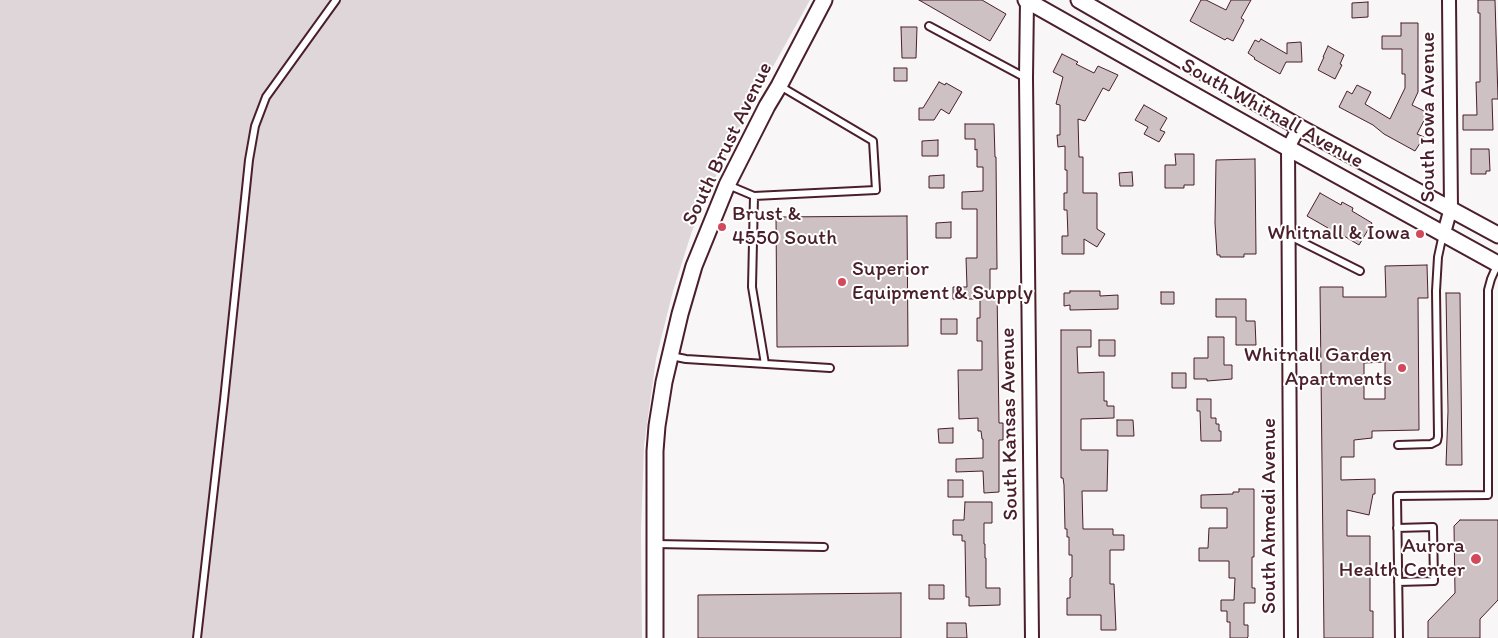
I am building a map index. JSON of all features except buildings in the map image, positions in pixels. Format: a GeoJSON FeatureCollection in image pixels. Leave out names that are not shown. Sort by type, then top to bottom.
{"type":"FeatureCollection","features":[{"type":"Feature","properties":{"kind":"street","name":"South Brust Avenue"},"geometry":{"type":"LineString","coordinates":[[655,638],[655,451],[664,382],[680,314],[694,266],[727,185],[824,0]]}},
{"type":"Feature","properties":{"kind":"street","name":"South Whitnall Avenue"},"geometry":{"type":"LineString","coordinates":[[1026,0],[1498,264]]}},
{"type":"Feature","properties":{"kind":"street","name":"South Kansas Avenue"},"geometry":{"type":"LineString","coordinates":[[1026,0],[1032,638]]}},
{"type":"Feature","properties":{"kind":"street","name":"South Whitnall Avenue"},"geometry":{"type":"LineString","coordinates":[[1079,0],[1299,127],[1498,235]]}},
{"type":"Feature","properties":{"kind":"street","name":"South Iowa Avenue"},"geometry":{"type":"LineString","coordinates":[[1444,233],[1450,208],[1449,0]]}},
{"type":"Feature","properties":{"kind":"street"},"geometry":{"type":"LineString","coordinates":[[1168,80],[1180,57]]}},
{"type":"Feature","properties":{"kind":"street","name":"South Ahmedi Avenue"},"geometry":{"type":"LineString","coordinates":[[1292,638],[1288,148],[1299,127]]}},
{"type":"Feature","properties":{"kind":"lane"},"geometry":{"type":"LineString","coordinates":[[197,638],[249,160],[255,126],[266,97],[336,0]]}},
{"type":"Feature","properties":{"kind":"lane"},"geometry":{"type":"LineString","coordinates":[[930,26],[1026,78]]}},
{"type":"Feature","properties":{"kind":"lane"},"geometry":{"type":"LineString","coordinates":[[727,185],[754,196],[876,190],[873,141],[779,86]]}},
{"type":"Feature","properties":{"kind":"lane"},"geometry":{"type":"LineString","coordinates":[[754,196],[752,287],[765,364]]}},
{"type":"Feature","properties":{"kind":"lane"},"geometry":{"type":"LineString","coordinates":[[1398,445],[1431,444],[1437,442],[1436,291],[1438,257],[1444,233]]}},
{"type":"Feature","properties":{"kind":"lane"},"geometry":{"type":"LineString","coordinates":[[1288,235],[1360,271]]}},
{"type":"Feature","properties":{"kind":"lane"},"geometry":{"type":"LineString","coordinates":[[1399,638],[1397,496],[1488,495],[1488,290],[1498,264]]}},
{"type":"Feature","properties":{"kind":"lane"},"geometry":{"type":"LineString","coordinates":[[670,356],[686,359],[830,368]]}},
{"type":"Feature","properties":{"kind":"lane"},"geometry":{"type":"LineString","coordinates":[[1397,528],[1433,527],[1434,572],[1434,581],[1398,582]]}},
{"type":"Feature","properties":{"kind":"lane"},"geometry":{"type":"LineString","coordinates":[[654,544],[824,547]]}},
{"type":"Feature","properties":{"kind":"shaded area"},"geometry":{"type":"Polygon","coordinates":[[[0,0],[332,0],[261,100],[254,116],[250,133],[195,638],[0,638],[0,0]]]}},
{"type":"Feature","properties":{"kind":"shaded area"},"geometry":{"type":"Polygon","coordinates":[[[339,0],[810,0],[740,126],[713,182],[692,231],[673,291],[656,359],[644,446],[641,531],[642,638],[200,638],[222,442],[226,423],[251,165],[258,124],[269,97],[339,0]]]}},
{"type":"Feature","properties":{"kind":"place","name":"Brust & 4550 South"},"geometry":{"type":"Point","coordinates":[722,227]}},
{"type":"Feature","properties":{"kind":"place","name":"Whitnall & Iowa"},"geometry":{"type":"Point","coordinates":[1420,234]}},
{"type":"Feature","properties":{"kind":"place","name":"Superior Equipment & Supply"},"geometry":{"type":"Point","coordinates":[842,282]}},
{"type":"Feature","properties":{"kind":"place","name":"Whitnall Garden Apartments"},"geometry":{"type":"Point","coordinates":[1402,368]}},
{"type":"Feature","properties":{"kind":"place","name":"Aurora Health Center"},"geometry":{"type":"Point","coordinates":[1476,559]}}]}
